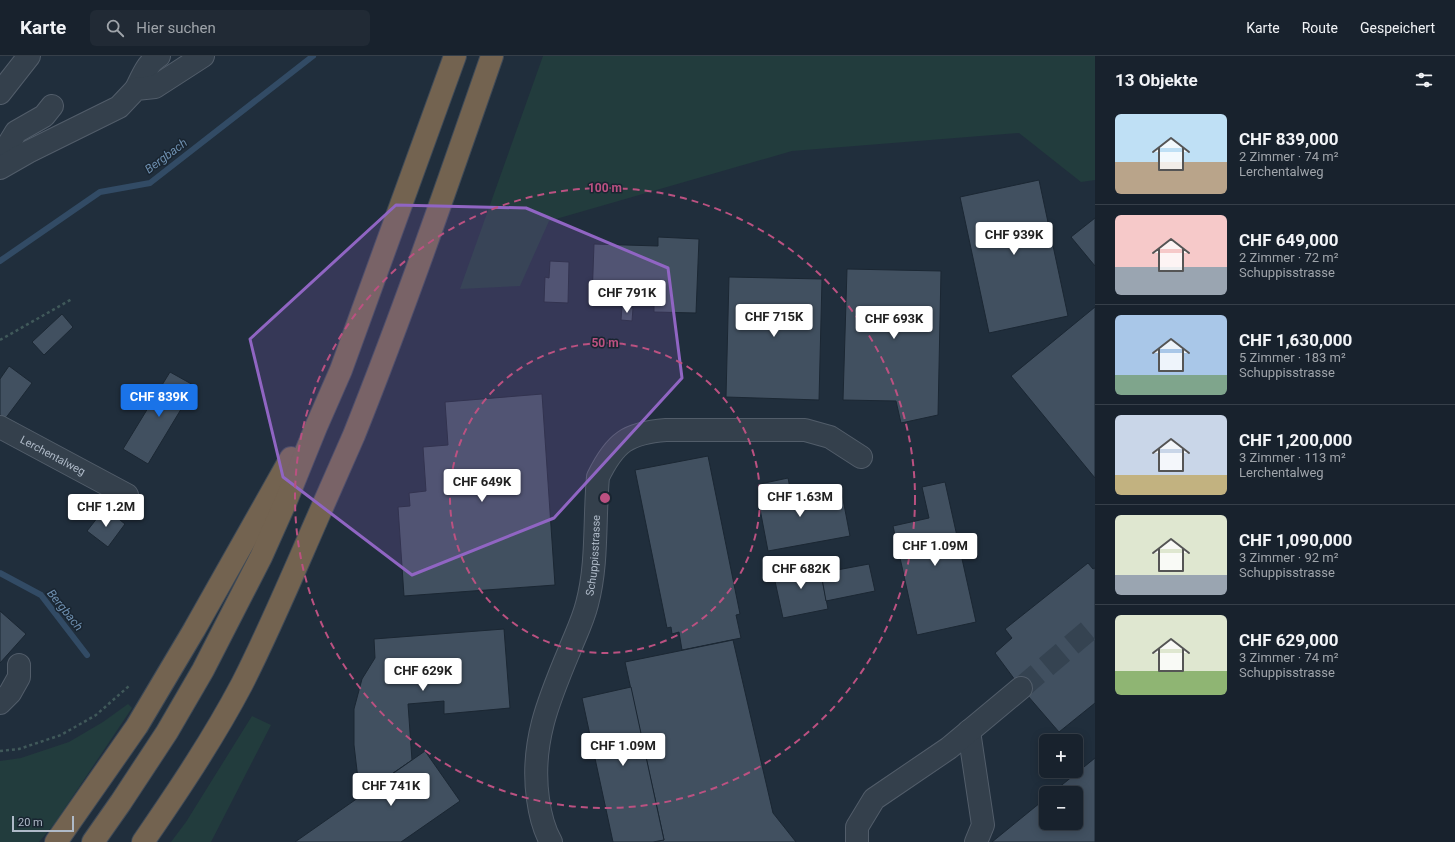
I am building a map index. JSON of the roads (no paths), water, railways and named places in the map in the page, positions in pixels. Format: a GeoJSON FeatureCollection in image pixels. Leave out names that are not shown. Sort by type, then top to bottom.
{"type":"FeatureCollection","features":[{"type":"Feature","properties":{"kind":"highway"},"geometry":{"type":"LineString","coordinates":[[93,842],[167,732],[203,670],[232,616],[286,501],[341,370],[455,56]]}},
{"type":"Feature","properties":{"kind":"highway"},"geometry":{"type":"LineString","coordinates":[[143,842],[210,740],[241,685],[271,625],[353,437],[406,298],[492,56]]}},
{"type":"Feature","properties":{"kind":"highway"},"geometry":{"type":"LineString","coordinates":[[56,842],[137,726],[194,630],[341,370]]}},
{"type":"Feature","properties":{"kind":"street"},"geometry":{"type":"LineString","coordinates":[[0,168],[28,152],[119,107],[136,89],[143,74],[153,60],[159,56]]}},
{"type":"Feature","properties":{"kind":"street"},"geometry":{"type":"LineString","coordinates":[[136,89],[155,87],[203,56]]}},
{"type":"Feature","properties":{"kind":"street"},"geometry":{"type":"LineString","coordinates":[[0,93],[27,57]]}},
{"type":"Feature","properties":{"kind":"street"},"geometry":{"type":"LineString","coordinates":[[0,168],[5,150],[16,132],[44,116],[52,106]]}},
{"type":"Feature","properties":{"kind":"street","name":"Lerchentalweg"},"geometry":{"type":"LineString","coordinates":[[0,427],[127,495]]}},
{"type":"Feature","properties":{"kind":"street","name":"Schuppisstrasse"},"geometry":{"type":"LineString","coordinates":[[551,842],[545,831],[537,788],[538,745],[548,703],[580,626],[587,604],[592,582],[598,477],[606,461],[615,449],[628,438],[647,432],[681,430],[805,430],[830,437],[861,457]]}},
{"type":"Feature","properties":{"kind":"street"},"geometry":{"type":"LineString","coordinates":[[0,702],[10,693],[19,678],[19,665]]}},
{"type":"Feature","properties":{"kind":"street"},"geometry":{"type":"LineString","coordinates":[[857,842],[857,827],[874,799],[949,748],[1021,688]]}},
{"type":"Feature","properties":{"kind":"street"},"geometry":{"type":"LineString","coordinates":[[969,731],[983,825],[976,842]]}},
{"type":"Feature","properties":{"kind":"waterway","name":"Bergbach"},"geometry":{"type":"LineString","coordinates":[[0,261],[100,192],[150,183],[313,56]]}},
{"type":"Feature","properties":{"kind":"waterway","name":"Bergbach"},"geometry":{"type":"LineString","coordinates":[[0,573],[41,595],[87,655]]}},
{"type":"Feature","properties":{"kind":"tunnel"},"geometry":{"type":"LineString","coordinates":[[1021,688],[1095,625]]}}]}
